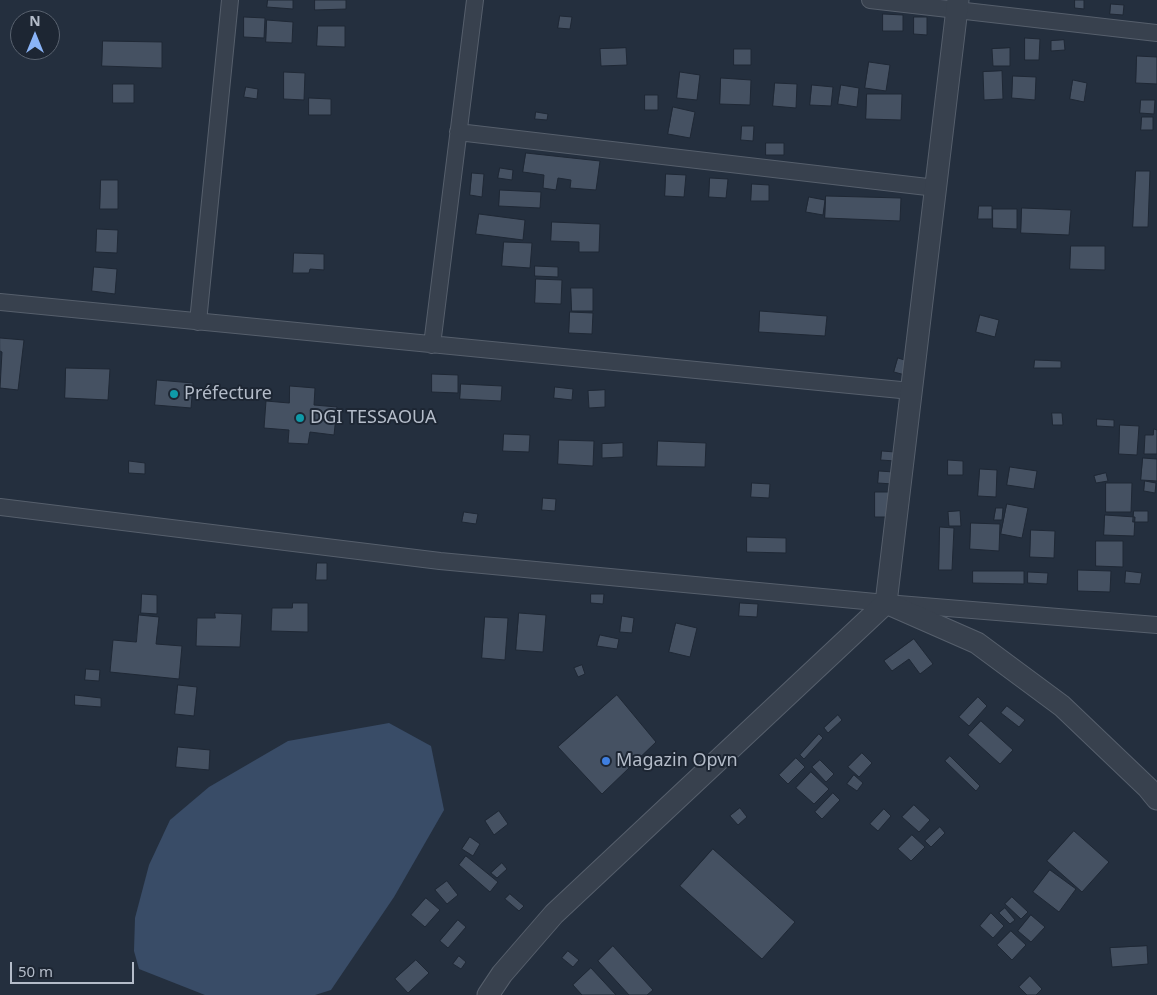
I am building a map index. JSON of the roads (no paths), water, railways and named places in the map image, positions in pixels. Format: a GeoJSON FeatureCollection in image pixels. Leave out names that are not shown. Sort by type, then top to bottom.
{"type":"FeatureCollection","features":[{"type":"Feature","properties":{"kind":"street"},"geometry":{"type":"LineString","coordinates":[[198,322],[230,0]]}},
{"type":"Feature","properties":{"kind":"street"},"geometry":{"type":"LineString","coordinates":[[432,344],[475,0]]}},
{"type":"Feature","properties":{"kind":"street"},"geometry":{"type":"LineString","coordinates":[[870,0],[958,5],[1157,33]]}},
{"type":"Feature","properties":{"kind":"street"},"geometry":{"type":"LineString","coordinates":[[488,995],[502,974],[554,914],[886,603],[958,5]]}},
{"type":"Feature","properties":{"kind":"street"},"geometry":{"type":"LineString","coordinates":[[458,132],[936,188]]}},
{"type":"Feature","properties":{"kind":"street"},"geometry":{"type":"LineString","coordinates":[[0,302],[911,391]]}},
{"type":"Feature","properties":{"kind":"street"},"geometry":{"type":"LineString","coordinates":[[0,507],[440,561],[886,603],[1157,625]]}},
{"type":"Feature","properties":{"kind":"street"},"geometry":{"type":"LineString","coordinates":[[886,603],[977,642],[1062,706],[1148,788],[1157,799]]}},
{"type":"Feature","properties":{"kind":"water"},"geometry":{"type":"Polygon","coordinates":[[[389,723],[431,746],[444,810],[394,897],[331,990],[315,995],[205,995],[139,969],[134,951],[135,918],[149,865],[170,820],[209,787],[288,741],[389,723]]]}},
{"type":"Feature","properties":{"kind":"place","name":"Préfecture"},"geometry":{"type":"Point","coordinates":[174,394]}},
{"type":"Feature","properties":{"kind":"place","name":"DGI TESSAOUA"},"geometry":{"type":"Point","coordinates":[300,418]}},
{"type":"Feature","properties":{"kind":"place","name":"Magazin Opvn"},"geometry":{"type":"Point","coordinates":[606,761]}}]}
